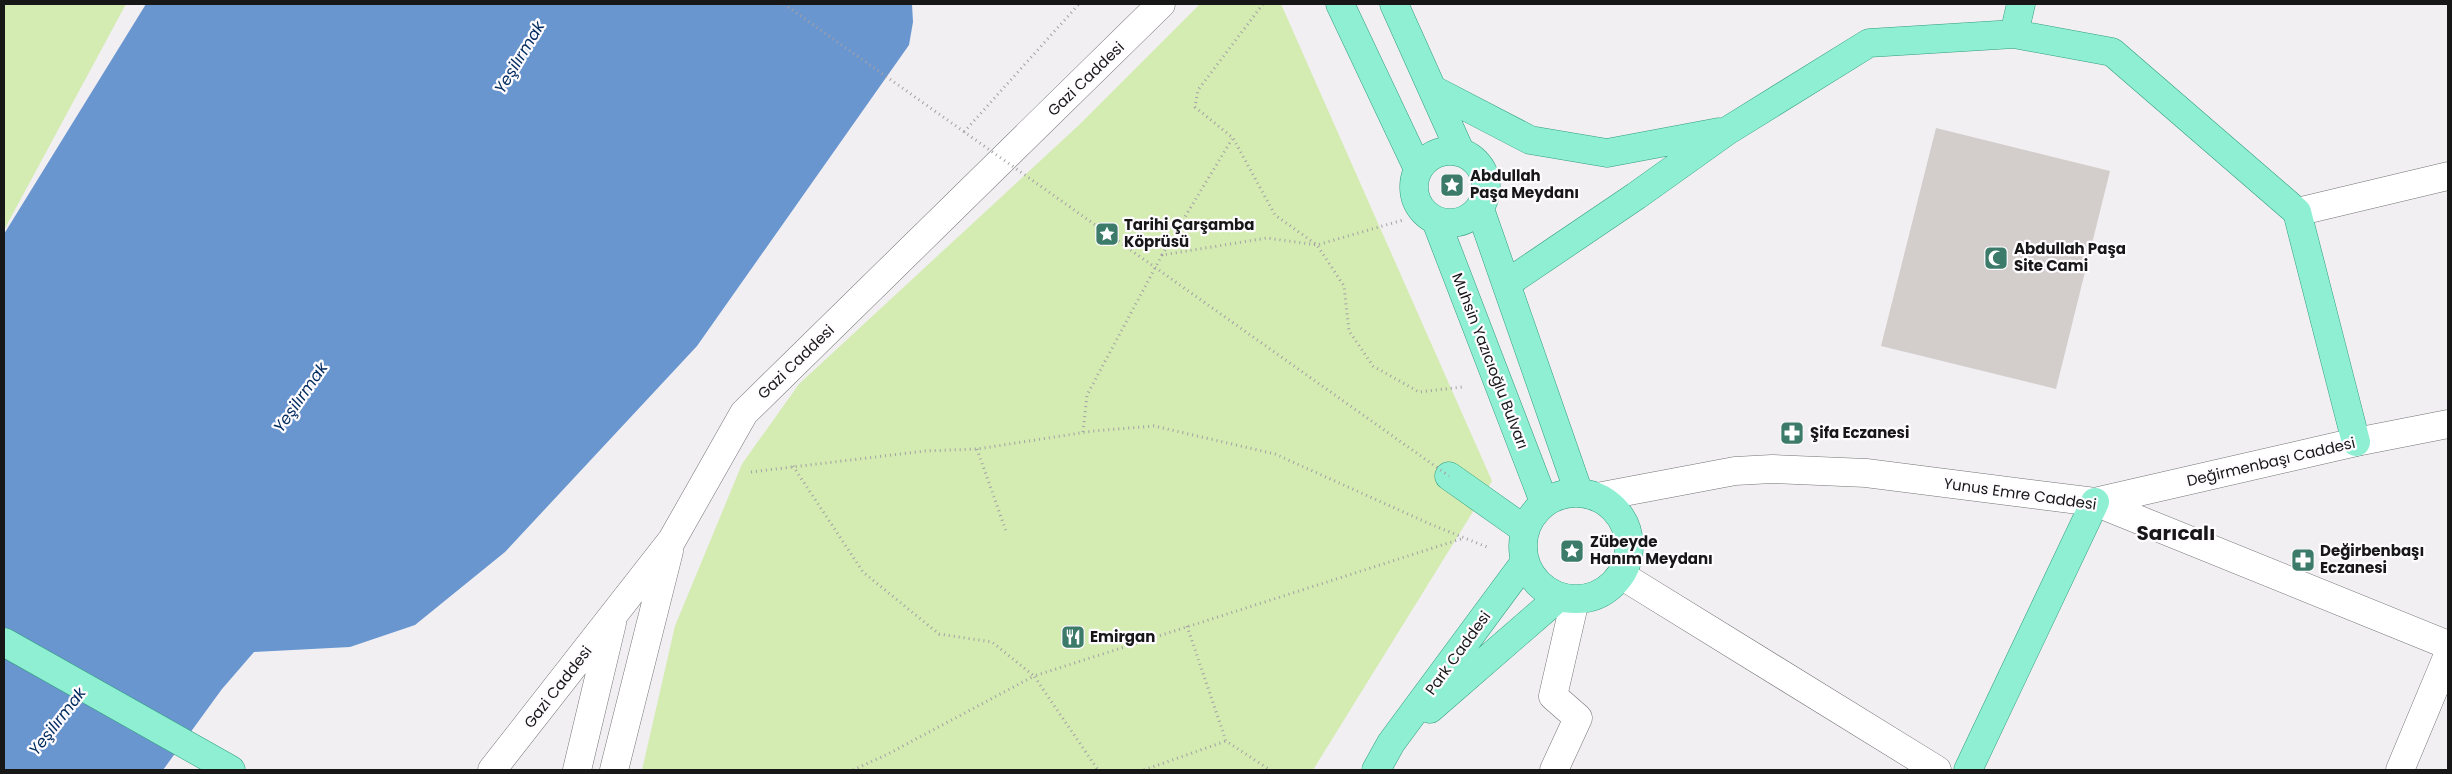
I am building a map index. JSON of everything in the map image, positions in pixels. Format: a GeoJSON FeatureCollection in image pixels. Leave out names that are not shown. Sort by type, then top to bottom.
{"type":"FeatureCollection","features":[{"type":"Feature","properties":{"kind":"main road"},"geometry":{"type":"LineString","coordinates":[[1340,4],[1418,169]]}},
{"type":"Feature","properties":{"kind":"main road"},"geometry":{"type":"LineString","coordinates":[[1394,4],[1460,152],[1480,165],[1485,175],[1487,187],[1485,199],[1480,209],[1472,217],[1460,223],[1448,224],[1431,217],[1418,204],[1414,193],[1414,180],[1418,169],[1426,159],[1436,153],[1460,152]]}},
{"type":"Feature","properties":{"kind":"main road"},"geometry":{"type":"LineString","coordinates":[[2014,34],[2021,4]]}},
{"type":"Feature","properties":{"kind":"main road"},"geometry":{"type":"LineString","coordinates":[[1506,284],[1728,131],[1869,42],[2014,34],[2112,52],[2297,212],[2356,442]]}},
{"type":"Feature","properties":{"kind":"main road"},"geometry":{"type":"LineString","coordinates":[[1432,89],[1530,140],[1607,153],[1728,131]]}},
{"type":"Feature","properties":{"kind":"main road"},"geometry":{"type":"LineString","coordinates":[[1480,209],[1506,284],[1588,495]]}},
{"type":"Feature","properties":{"kind":"main road","name":"Muhsin Yazıcıoğlu Bulvarı"},"geometry":{"type":"LineString","coordinates":[[1431,217],[1544,502]]}},
{"type":"Feature","properties":{"kind":"main road"},"geometry":{"type":"LineString","coordinates":[[1449,476],[1524,529]]}},
{"type":"Feature","properties":{"kind":"main road"},"geometry":{"type":"LineString","coordinates":[[1561,494],[1588,495],[1612,507],[1624,522],[1629,540],[1628,558],[1621,575],[1609,588],[1593,597],[1567,598],[1544,590],[1532,578],[1524,562],[1522,546],[1524,529],[1532,514],[1544,502],[1561,494]]}},
{"type":"Feature","properties":{"kind":"main road"},"geometry":{"type":"LineString","coordinates":[[1968,770],[2095,502]]}},
{"type":"Feature","properties":{"kind":"main road","name":"Park Caddesi"},"geometry":{"type":"LineString","coordinates":[[1376,770],[1391,743],[1524,562]]}},
{"type":"Feature","properties":{"kind":"main road","name":"Park Caddesi"},"geometry":{"type":"LineString","coordinates":[[1391,743],[1567,598]]}},
{"type":"Feature","properties":{"kind":"main road"},"geometry":{"type":"LineString","coordinates":[[4,642],[231,770]]}},
{"type":"Feature","properties":{"kind":"street","name":"Gazi Caddesi"},"geometry":{"type":"LineString","coordinates":[[492,770],[672,540],[744,413],[1161,4]]}},
{"type":"Feature","properties":{"kind":"street"},"geometry":{"type":"LineString","coordinates":[[2297,212],[2448,176]]}},
{"type":"Feature","properties":{"kind":"street","name":"Değirmenbaşı Caddesi"},"geometry":{"type":"LineString","coordinates":[[2095,502],[2356,442],[2448,424]]}},
{"type":"Feature","properties":{"kind":"street","name":"Yunus Emre Caddesi"},"geometry":{"type":"LineString","coordinates":[[1588,495],[1735,471],[1772,469],[1866,473],[2095,502],[2448,645]]}},
{"type":"Feature","properties":{"kind":"street"},"geometry":{"type":"LineString","coordinates":[[614,770],[672,540]]}},
{"type":"Feature","properties":{"kind":"street"},"geometry":{"type":"LineString","coordinates":[[1621,575],[1937,770]]}},
{"type":"Feature","properties":{"kind":"street"},"geometry":{"type":"LineString","coordinates":[[1554,770],[1578,718],[1553,696],[1567,598]]}},
{"type":"Feature","properties":{"kind":"street"},"geometry":{"type":"LineString","coordinates":[[577,770],[614,614]]}},
{"type":"Feature","properties":{"kind":"street"},"geometry":{"type":"LineString","coordinates":[[2400,770],[2448,655]]}},
{"type":"Feature","properties":{"kind":"path"},"geometry":{"type":"LineString","coordinates":[[784,4],[1449,476]]}},
{"type":"Feature","properties":{"kind":"path"},"geometry":{"type":"LineString","coordinates":[[964,132],[1079,4]]}},
{"type":"Feature","properties":{"kind":"path"},"geometry":{"type":"LineString","coordinates":[[1263,4],[1198,90],[1195,107],[1232,138],[1275,215],[1317,245],[1344,286],[1349,331],[1373,366],[1419,392],[1498,383]]}},
{"type":"Feature","properties":{"kind":"path"},"geometry":{"type":"LineString","coordinates":[[1083,432],[1087,395],[1162,255],[1232,138]]}},
{"type":"Feature","properties":{"kind":"path"},"geometry":{"type":"LineString","coordinates":[[1162,255],[1267,238],[1317,245],[1431,217]]}},
{"type":"Feature","properties":{"kind":"path"},"geometry":{"type":"LineString","coordinates":[[708,477],[925,451],[977,449],[1083,432],[1154,426],[1275,454],[1464,538],[1524,562]]}},
{"type":"Feature","properties":{"kind":"path"},"geometry":{"type":"LineString","coordinates":[[977,449],[1006,531]]}},
{"type":"Feature","properties":{"kind":"path"},"geometry":{"type":"LineString","coordinates":[[793,466],[863,572],[939,634],[992,642],[1034,676],[1098,770]]}},
{"type":"Feature","properties":{"kind":"path"},"geometry":{"type":"LineString","coordinates":[[853,770],[888,754],[1034,676],[1464,538]]}},
{"type":"Feature","properties":{"kind":"path"},"geometry":{"type":"LineString","coordinates":[[1186,626],[1226,741],[1270,770]]}},
{"type":"Feature","properties":{"kind":"path"},"geometry":{"type":"LineString","coordinates":[[1144,770],[1226,741]]}},
{"type":"Feature","properties":{"kind":"green space"},"geometry":{"type":"Polygon","coordinates":[[[4,4],[126,4],[4,230],[4,4]]]}},
{"type":"Feature","properties":{"kind":"green space"},"geometry":{"type":"Polygon","coordinates":[[[1200,4],[1281,4],[1492,481],[1313,770],[642,770],[675,626],[742,464],[799,384],[1079,125],[1200,4]]]}},
{"type":"Feature","properties":{"kind":"water","name":"Yeşilırmak"},"geometry":{"type":"Polygon","coordinates":[[[146,4],[912,4],[913,22],[909,45],[697,346],[505,552],[415,625],[350,647],[254,652],[222,689],[163,770],[4,770],[4,234],[146,4]]]}},
{"type":"Feature","properties":{"kind":"building","name":"Abdullah Paşa Site Cami"},"geometry":{"type":"Polygon","coordinates":[[[1936,128],[2110,171],[2056,389],[1881,346],[1936,128]]]}},
{"type":"Feature","properties":{"kind":"place","name":"Abdullah Paşa Meydanı"},"geometry":{"type":"Point","coordinates":[1452,185]}},
{"type":"Feature","properties":{"kind":"place","name":"Tarihi Çarşamba Köprüsü"},"geometry":{"type":"Point","coordinates":[1107,234]}},
{"type":"Feature","properties":{"kind":"place","name":"Abdullah Paşa Site Cami"},"geometry":{"type":"Point","coordinates":[1996,258]}},
{"type":"Feature","properties":{"kind":"place","name":"Şifa Eczanesi"},"geometry":{"type":"Point","coordinates":[1792,433]}},
{"type":"Feature","properties":{"kind":"place","name":"Zübeyde Hanım Meydanı"},"geometry":{"type":"Point","coordinates":[1572,551]}},
{"type":"Feature","properties":{"kind":"place","name":"Değirbenbaşı Eczanesi"},"geometry":{"type":"Point","coordinates":[2303,560]}},
{"type":"Feature","properties":{"kind":"place","name":"Emirgan"},"geometry":{"type":"Point","coordinates":[1073,637]}},
{"type":"Feature","properties":{"kind":"district","name":"Sarıcalı"},"geometry":{"type":"Point","coordinates":[2176,533]}}]}
